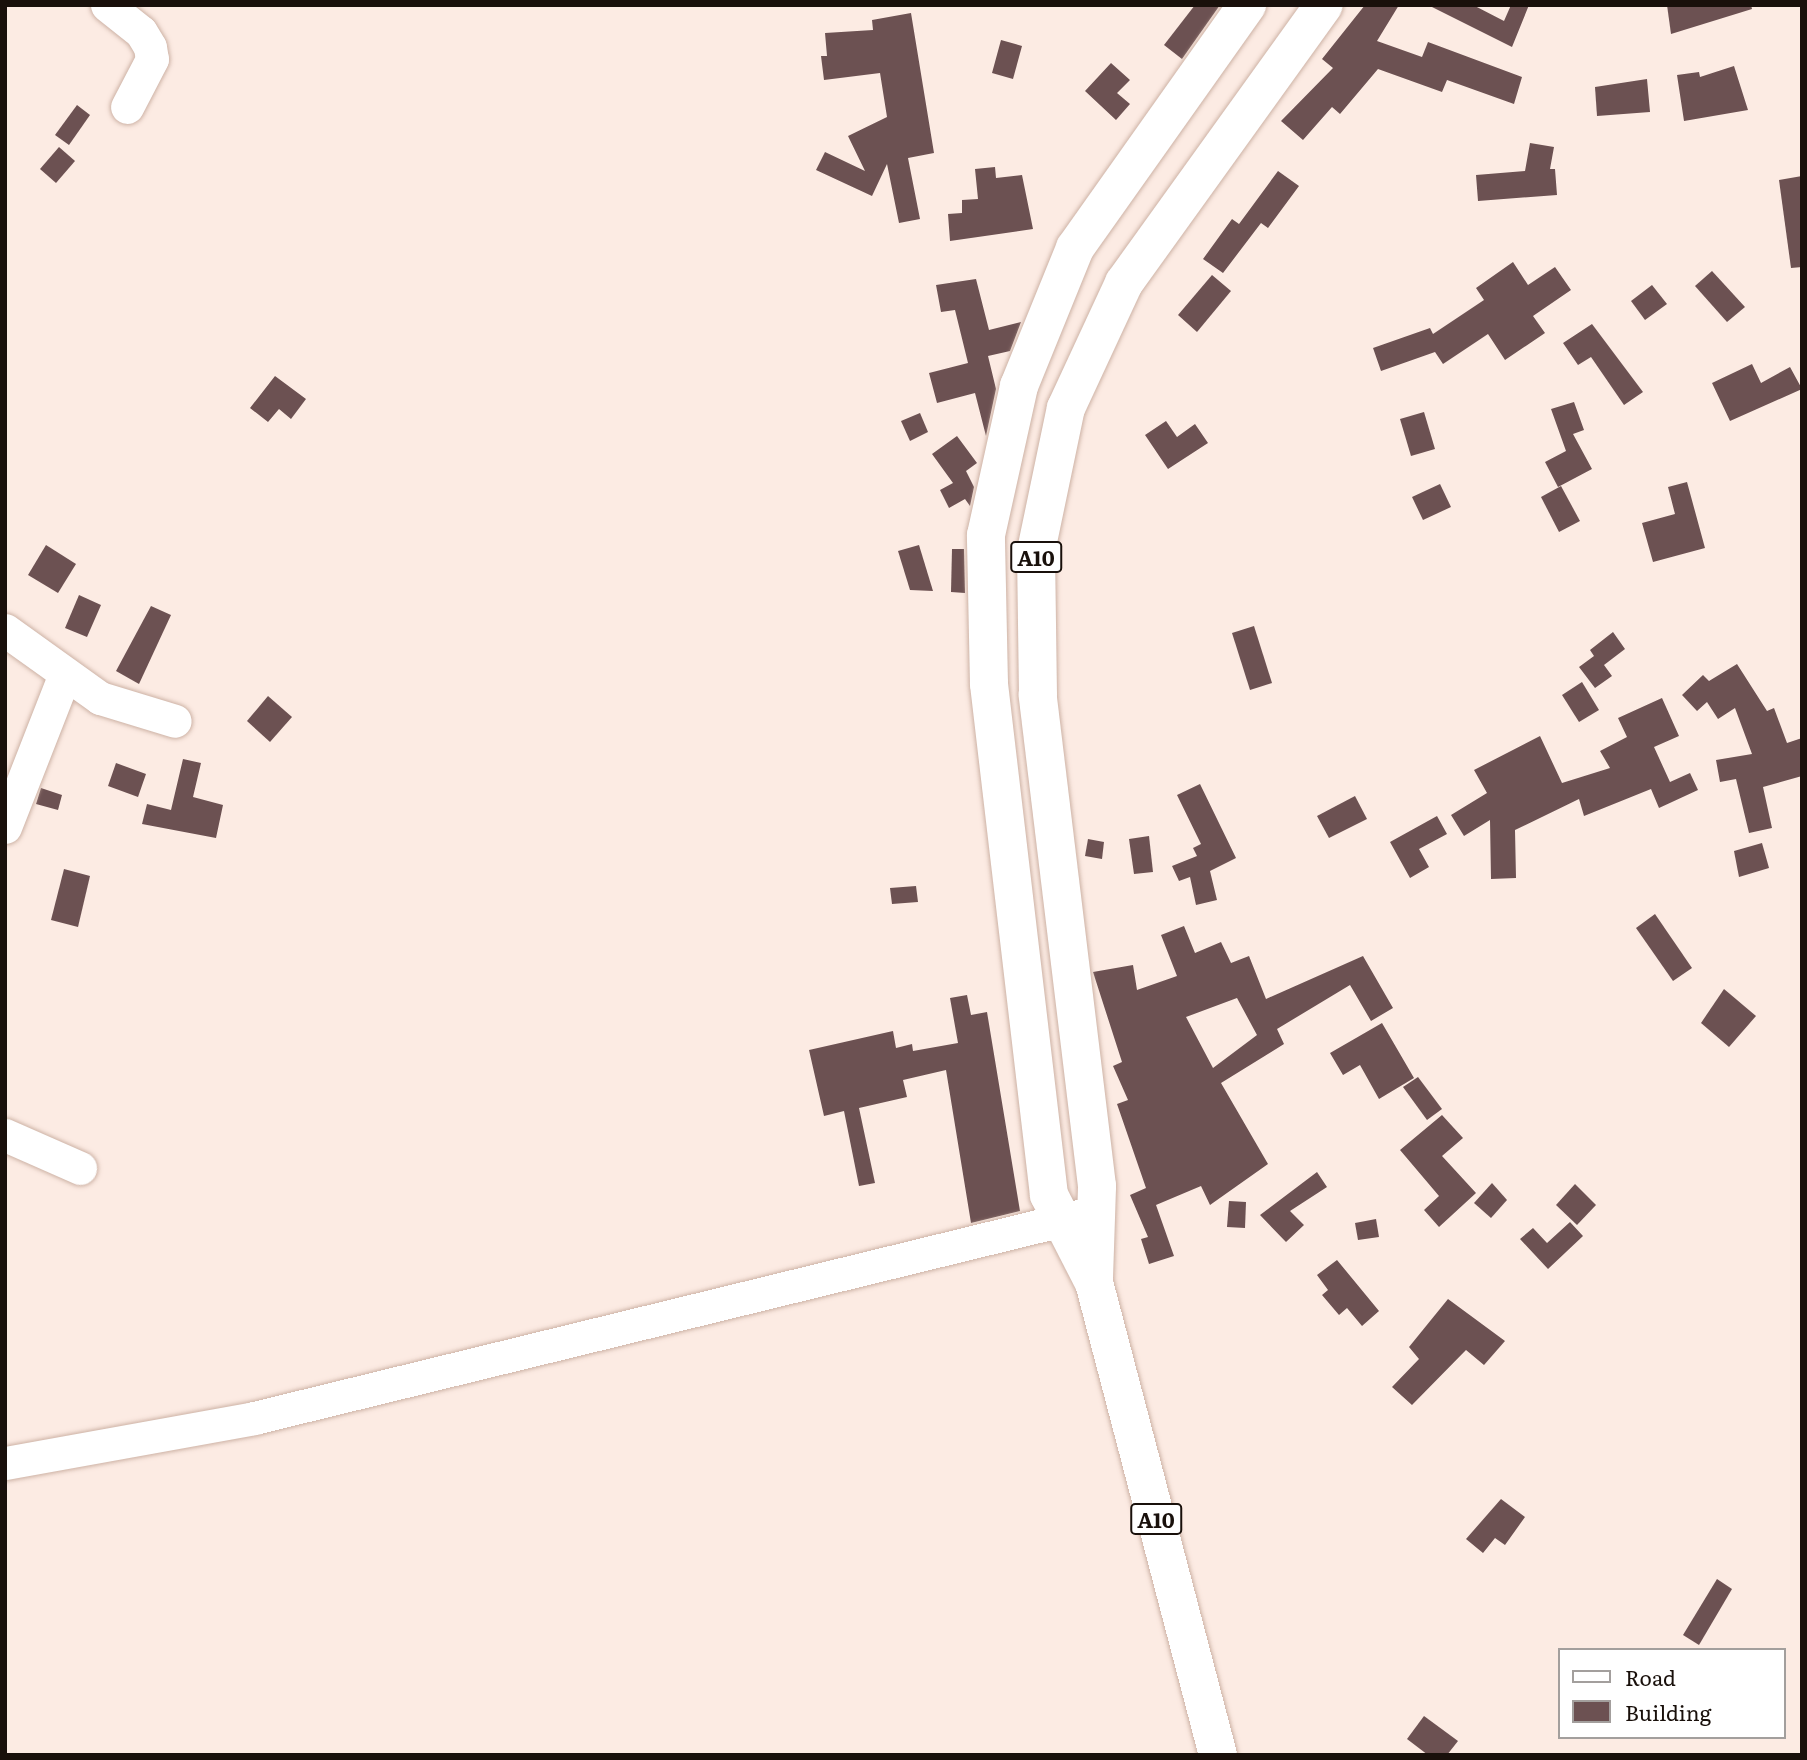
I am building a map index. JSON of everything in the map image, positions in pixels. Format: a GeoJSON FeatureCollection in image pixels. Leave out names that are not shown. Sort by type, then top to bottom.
{"type":"FeatureCollection","features":[{"type":"Feature","properties":{"kind":"highway","name":"A10"},"geometry":{"type":"LineString","coordinates":[[1079,1216],[1049,1195],[989,684],[986,536],[1019,386],[1075,248],[1247,5]]}},
{"type":"Feature","properties":{"kind":"highway","name":"A10"},"geometry":{"type":"LineString","coordinates":[[1218,1755],[1094,1283],[1079,1216],[1038,695],[1036,551],[1066,408],[1124,283],[1313,9]]}},
{"type":"Feature","properties":{"kind":"highway"},"geometry":{"type":"LineString","coordinates":[[1075,248],[1124,283]]}},
{"type":"Feature","properties":{"kind":"street"},"geometry":{"type":"LineString","coordinates":[[107,5],[141,32],[150,47],[152,59],[127,107]]}},
{"type":"Feature","properties":{"kind":"street"},"geometry":{"type":"LineString","coordinates":[[5,630],[100,698],[175,721]]}},
{"type":"Feature","properties":{"kind":"street"},"geometry":{"type":"LineString","coordinates":[[5,827],[65,674]]}},
{"type":"Feature","properties":{"kind":"street"},"geometry":{"type":"LineString","coordinates":[[5,1135],[80,1168]]}},
{"type":"Feature","properties":{"kind":"street"},"geometry":{"type":"LineString","coordinates":[[5,1464],[254,1418],[1079,1216]]}},
{"type":"Feature","properties":{"kind":"building"},"geometry":{"type":"Polygon","coordinates":[[[1195,5],[1220,5],[1182,59],[1164,45],[1195,5]]]}},
{"type":"Feature","properties":{"kind":"building"},"geometry":{"type":"Polygon","coordinates":[[[1365,5],[1399,5],[1377,41],[1422,57],[1428,42],[1522,77],[1514,104],[1447,80],[1442,92],[1378,69],[1340,114],[1332,107],[1303,140],[1281,121],[1333,68],[1322,59],[1365,5]]]}},
{"type":"Feature","properties":{"kind":"building"},"geometry":{"type":"Polygon","coordinates":[[[1428,5],[1473,5],[1504,21],[1511,5],[1529,5],[1512,47],[1428,5]]]}},
{"type":"Feature","properties":{"kind":"building"},"geometry":{"type":"Polygon","coordinates":[[[1667,5],[1751,5],[1752,9],[1671,34],[1667,5]]]}},
{"type":"Feature","properties":{"kind":"building"},"geometry":{"type":"Polygon","coordinates":[[[911,13],[934,153],[908,158],[920,219],[899,223],[887,164],[872,196],[816,170],[825,152],[865,171],[848,136],[887,117],[880,73],[824,80],[821,56],[827,56],[825,33],[873,30],[872,20],[911,13]]]}},
{"type":"Feature","properties":{"kind":"building"},"geometry":{"type":"Polygon","coordinates":[[[1001,40],[1022,46],[1013,79],[992,73],[1001,40]]]}},
{"type":"Feature","properties":{"kind":"building"},"geometry":{"type":"Polygon","coordinates":[[[1111,63],[1130,80],[1117,93],[1130,104],[1116,120],[1085,91],[1111,63]]]}},
{"type":"Feature","properties":{"kind":"building"},"geometry":{"type":"Polygon","coordinates":[[[1734,66],[1748,110],[1684,121],[1677,75],[1699,72],[1700,77],[1734,66]]]}},
{"type":"Feature","properties":{"kind":"building"},"geometry":{"type":"Polygon","coordinates":[[[1647,79],[1650,112],[1597,116],[1595,87],[1647,79]]]}},
{"type":"Feature","properties":{"kind":"building"},"geometry":{"type":"Polygon","coordinates":[[[77,105],[90,115],[69,145],[55,135],[77,105]]]}},
{"type":"Feature","properties":{"kind":"building"},"geometry":{"type":"Polygon","coordinates":[[[1530,143],[1554,147],[1550,169],[1555,169],[1557,195],[1478,201],[1476,175],[1525,171],[1530,143]]]}},
{"type":"Feature","properties":{"kind":"building"},"geometry":{"type":"Polygon","coordinates":[[[59,147],[75,161],[56,183],[40,169],[59,147]]]}},
{"type":"Feature","properties":{"kind":"building"},"geometry":{"type":"Polygon","coordinates":[[[995,167],[996,178],[1022,175],[1033,229],[950,241],[948,214],[962,213],[962,200],[978,199],[975,169],[995,167]]]}},
{"type":"Feature","properties":{"kind":"building"},"geometry":{"type":"Polygon","coordinates":[[[1278,171],[1299,186],[1268,228],[1261,223],[1223,273],[1203,259],[1232,219],[1239,224],[1278,171]]]}},
{"type":"Feature","properties":{"kind":"building"},"geometry":{"type":"Polygon","coordinates":[[[1802,176],[1802,267],[1791,268],[1779,180],[1802,176]]]}},
{"type":"Feature","properties":{"kind":"building"},"geometry":{"type":"Polygon","coordinates":[[[1513,262],[1528,285],[1555,267],[1571,290],[1533,316],[1545,333],[1505,360],[1488,334],[1443,364],[1435,352],[1381,371],[1373,348],[1430,328],[1433,334],[1484,300],[1476,288],[1513,262]]]}},
{"type":"Feature","properties":{"kind":"building"},"geometry":{"type":"Polygon","coordinates":[[[1712,271],[1745,307],[1727,322],[1695,286],[1712,271]]]}},
{"type":"Feature","properties":{"kind":"building"},"geometry":{"type":"Polygon","coordinates":[[[1212,275],[1231,291],[1197,332],[1178,315],[1212,275]]]}},
{"type":"Feature","properties":{"kind":"building"},"geometry":{"type":"Polygon","coordinates":[[[976,279],[989,330],[1021,322],[1010,351],[988,356],[996,389],[986,436],[975,393],[937,403],[929,373],[968,363],[955,310],[941,312],[936,285],[976,279]]]}},
{"type":"Feature","properties":{"kind":"building"},"geometry":{"type":"Polygon","coordinates":[[[1652,285],[1667,304],[1645,320],[1631,301],[1652,285]]]}},
{"type":"Feature","properties":{"kind":"building"},"geometry":{"type":"Polygon","coordinates":[[[1592,324],[1643,392],[1624,405],[1591,357],[1578,365],[1563,343],[1592,324]]]}},
{"type":"Feature","properties":{"kind":"building"},"geometry":{"type":"Polygon","coordinates":[[[1752,364],[1761,383],[1790,367],[1802,389],[1730,421],[1712,383],[1752,364]]]}},
{"type":"Feature","properties":{"kind":"building"},"geometry":{"type":"Polygon","coordinates":[[[275,376],[306,399],[291,419],[279,409],[268,422],[250,408],[275,376]]]}},
{"type":"Feature","properties":{"kind":"building"},"geometry":{"type":"Polygon","coordinates":[[[1574,402],[1584,430],[1573,434],[1592,469],[1558,487],[1545,462],[1566,451],[1551,409],[1574,402]]]}},
{"type":"Feature","properties":{"kind":"building"},"geometry":{"type":"Polygon","coordinates":[[[1424,412],[1435,449],[1411,456],[1400,419],[1424,412]]]}},
{"type":"Feature","properties":{"kind":"building"},"geometry":{"type":"Polygon","coordinates":[[[920,413],[928,432],[910,441],[901,421],[920,413]]]}},
{"type":"Feature","properties":{"kind":"building"},"geometry":{"type":"Polygon","coordinates":[[[1166,421],[1177,437],[1195,424],[1208,443],[1168,469],[1145,435],[1166,421]]]}},
{"type":"Feature","properties":{"kind":"building"},"geometry":{"type":"Polygon","coordinates":[[[957,436],[977,463],[966,471],[974,487],[970,506],[965,499],[949,508],[940,490],[953,483],[932,454],[957,436]]]}},
{"type":"Feature","properties":{"kind":"building"},"geometry":{"type":"Polygon","coordinates":[[[1687,482],[1705,548],[1653,562],[1642,523],[1675,514],[1668,487],[1687,482]]]}},
{"type":"Feature","properties":{"kind":"building"},"geometry":{"type":"Polygon","coordinates":[[[1440,484],[1451,507],[1423,520],[1412,497],[1440,484]]]}},
{"type":"Feature","properties":{"kind":"building"},"geometry":{"type":"Polygon","coordinates":[[[1561,486],[1580,521],[1559,532],[1541,497],[1561,486]]]}},
{"type":"Feature","properties":{"kind":"building"},"geometry":{"type":"Polygon","coordinates":[[[46,545],[76,564],[58,593],[28,575],[46,545]]]}},
{"type":"Feature","properties":{"kind":"building"},"geometry":{"type":"Polygon","coordinates":[[[919,545],[933,591],[910,590],[898,551],[919,545]]]}},
{"type":"Feature","properties":{"kind":"building"},"geometry":{"type":"Polygon","coordinates":[[[952,549],[964,549],[965,593],[951,592],[952,549]]]}},
{"type":"Feature","properties":{"kind":"building"},"geometry":{"type":"Polygon","coordinates":[[[79,595],[101,605],[87,637],[65,628],[79,595]]]}},
{"type":"Feature","properties":{"kind":"building"},"geometry":{"type":"Polygon","coordinates":[[[151,606],[171,615],[139,684],[116,671],[151,606]]]}},
{"type":"Feature","properties":{"kind":"building"},"geometry":{"type":"Polygon","coordinates":[[[1254,626],[1272,683],[1250,690],[1232,633],[1254,626]]]}},
{"type":"Feature","properties":{"kind":"building"},"geometry":{"type":"Polygon","coordinates":[[[1613,632],[1625,649],[1604,665],[1612,676],[1595,688],[1579,667],[1594,656],[1590,650],[1613,632]]]}},
{"type":"Feature","properties":{"kind":"building"},"geometry":{"type":"Polygon","coordinates":[[[1737,664],[1767,711],[1774,708],[1787,743],[1802,738],[1802,776],[1763,787],[1772,828],[1749,833],[1736,779],[1720,782],[1716,760],[1752,754],[1735,708],[1718,719],[1707,702],[1697,711],[1682,695],[1703,675],[1709,681],[1737,664]]]}},
{"type":"Feature","properties":{"kind":"building"},"geometry":{"type":"Polygon","coordinates":[[[1582,682],[1599,710],[1579,722],[1562,695],[1582,682]]]}},
{"type":"Feature","properties":{"kind":"building"},"geometry":{"type":"Polygon","coordinates":[[[268,696],[292,717],[270,742],[247,721],[268,696]]]}},
{"type":"Feature","properties":{"kind":"building"},"geometry":{"type":"Polygon","coordinates":[[[1662,698],[1679,736],[1654,747],[1670,782],[1690,773],[1698,790],[1659,808],[1651,789],[1584,816],[1579,799],[1515,830],[1516,878],[1491,879],[1490,820],[1464,836],[1451,815],[1487,793],[1474,770],[1540,736],[1562,783],[1610,768],[1600,751],[1627,737],[1618,718],[1662,698]]]}},
{"type":"Feature","properties":{"kind":"building"},"geometry":{"type":"Polygon","coordinates":[[[183,759],[201,763],[193,797],[223,805],[216,838],[142,824],[147,804],[171,810],[183,759]]]}},
{"type":"Feature","properties":{"kind":"building"},"geometry":{"type":"Polygon","coordinates":[[[116,763],[146,774],[138,797],[108,786],[116,763]]]}},
{"type":"Feature","properties":{"kind":"building"},"geometry":{"type":"Polygon","coordinates":[[[1200,784],[1236,858],[1210,871],[1217,900],[1196,905],[1190,877],[1179,881],[1172,866],[1197,856],[1193,848],[1201,844],[1177,795],[1200,784]]]}},
{"type":"Feature","properties":{"kind":"building"},"geometry":{"type":"Polygon","coordinates":[[[41,788],[62,795],[58,810],[36,804],[41,788]]]}},
{"type":"Feature","properties":{"kind":"building"},"geometry":{"type":"Polygon","coordinates":[[[1355,796],[1367,819],[1329,838],[1317,816],[1355,796]]]}},
{"type":"Feature","properties":{"kind":"building"},"geometry":{"type":"Polygon","coordinates":[[[1437,816],[1447,834],[1419,849],[1429,867],[1410,878],[1390,842],[1437,816]]]}},
{"type":"Feature","properties":{"kind":"building"},"geometry":{"type":"Polygon","coordinates":[[[1149,836],[1153,872],[1134,874],[1129,839],[1149,836]]]}},
{"type":"Feature","properties":{"kind":"building"},"geometry":{"type":"Polygon","coordinates":[[[1088,839],[1104,842],[1102,859],[1085,856],[1088,839]]]}},
{"type":"Feature","properties":{"kind":"building"},"geometry":{"type":"Polygon","coordinates":[[[1762,843],[1769,868],[1739,877],[1734,851],[1762,843]]]}},
{"type":"Feature","properties":{"kind":"building"},"geometry":{"type":"Polygon","coordinates":[[[64,869],[90,876],[78,927],[51,920],[64,869]]]}},
{"type":"Feature","properties":{"kind":"building"},"geometry":{"type":"Polygon","coordinates":[[[916,886],[918,902],[892,904],[890,888],[916,886]]]}},
{"type":"Feature","properties":{"kind":"building"},"geometry":{"type":"Polygon","coordinates":[[[1655,914],[1692,968],[1673,981],[1636,928],[1655,914]]]}},
{"type":"Feature","properties":{"kind":"building"},"geometry":{"type":"Polygon","coordinates":[[[1184,926],[1195,953],[1221,942],[1231,963],[1249,956],[1266,999],[1363,956],[1393,1008],[1371,1021],[1350,985],[1277,1029],[1284,1044],[1221,1083],[1268,1164],[1210,1205],[1201,1186],[1156,1205],[1174,1256],[1149,1264],[1141,1239],[1148,1237],[1130,1195],[1146,1188],[1117,1104],[1128,1100],[1113,1066],[1122,1062],[1093,972],[1133,965],[1137,990],[1177,976],[1161,935],[1184,926]],[[1237,998],[1186,1017],[1213,1068],[1257,1035],[1237,998]]]}},
{"type":"Feature","properties":{"kind":"building"},"geometry":{"type":"Polygon","coordinates":[[[1724,989],[1756,1016],[1729,1047],[1701,1023],[1724,989]]]}},
{"type":"Feature","properties":{"kind":"building"},"geometry":{"type":"Polygon","coordinates":[[[967,995],[971,1015],[987,1012],[1020,1211],[971,1223],[946,1070],[903,1080],[907,1097],[859,1108],[875,1183],[859,1186],[844,1111],[824,1116],[809,1050],[893,1031],[896,1048],[912,1044],[913,1051],[958,1043],[950,998],[967,995]]]}},
{"type":"Feature","properties":{"kind":"building"},"geometry":{"type":"Polygon","coordinates":[[[1382,1023],[1414,1078],[1379,1099],[1360,1065],[1343,1075],[1330,1053],[1382,1023]]]}},
{"type":"Feature","properties":{"kind":"building"},"geometry":{"type":"Polygon","coordinates":[[[1418,1077],[1442,1109],[1427,1120],[1403,1087],[1418,1077]]]}},
{"type":"Feature","properties":{"kind":"building"},"geometry":{"type":"Polygon","coordinates":[[[1442,1115],[1463,1138],[1442,1156],[1476,1193],[1439,1227],[1424,1210],[1439,1196],[1400,1150],[1442,1115]]]}},
{"type":"Feature","properties":{"kind":"building"},"geometry":{"type":"Polygon","coordinates":[[[1317,1172],[1327,1187],[1290,1211],[1304,1225],[1286,1242],[1260,1215],[1317,1172]]]}},
{"type":"Feature","properties":{"kind":"building"},"geometry":{"type":"Polygon","coordinates":[[[1492,1183],[1507,1200],[1491,1218],[1474,1203],[1492,1183]]]}},
{"type":"Feature","properties":{"kind":"building"},"geometry":{"type":"Polygon","coordinates":[[[1575,1184],[1596,1205],[1577,1225],[1556,1205],[1575,1184]]]}},
{"type":"Feature","properties":{"kind":"building"},"geometry":{"type":"Polygon","coordinates":[[[1229,1201],[1246,1202],[1245,1228],[1227,1227],[1229,1201]]]}},
{"type":"Feature","properties":{"kind":"building"},"geometry":{"type":"Polygon","coordinates":[[[1376,1219],[1379,1237],[1358,1240],[1355,1223],[1376,1219]]]}},
{"type":"Feature","properties":{"kind":"building"},"geometry":{"type":"Polygon","coordinates":[[[1570,1222],[1583,1236],[1548,1269],[1520,1239],[1533,1228],[1547,1243],[1570,1222]]]}},
{"type":"Feature","properties":{"kind":"building"},"geometry":{"type":"Polygon","coordinates":[[[1337,1260],[1379,1311],[1362,1326],[1347,1308],[1339,1315],[1322,1295],[1328,1290],[1317,1275],[1337,1260]]]}},
{"type":"Feature","properties":{"kind":"building"},"geometry":{"type":"Polygon","coordinates":[[[1448,1299],[1505,1341],[1484,1365],[1466,1350],[1412,1405],[1392,1387],[1419,1359],[1409,1347],[1448,1299]]]}},
{"type":"Feature","properties":{"kind":"building"},"geometry":{"type":"Polygon","coordinates":[[[1501,1499],[1525,1517],[1505,1545],[1495,1538],[1483,1553],[1466,1539],[1501,1499]]]}},
{"type":"Feature","properties":{"kind":"building"},"geometry":{"type":"Polygon","coordinates":[[[1717,1579],[1732,1589],[1699,1645],[1683,1635],[1717,1579]]]}},
{"type":"Feature","properties":{"kind":"building"},"geometry":{"type":"Polygon","coordinates":[[[1424,1716],[1458,1741],[1447,1755],[1428,1755],[1407,1739],[1424,1716]]]}}]}
